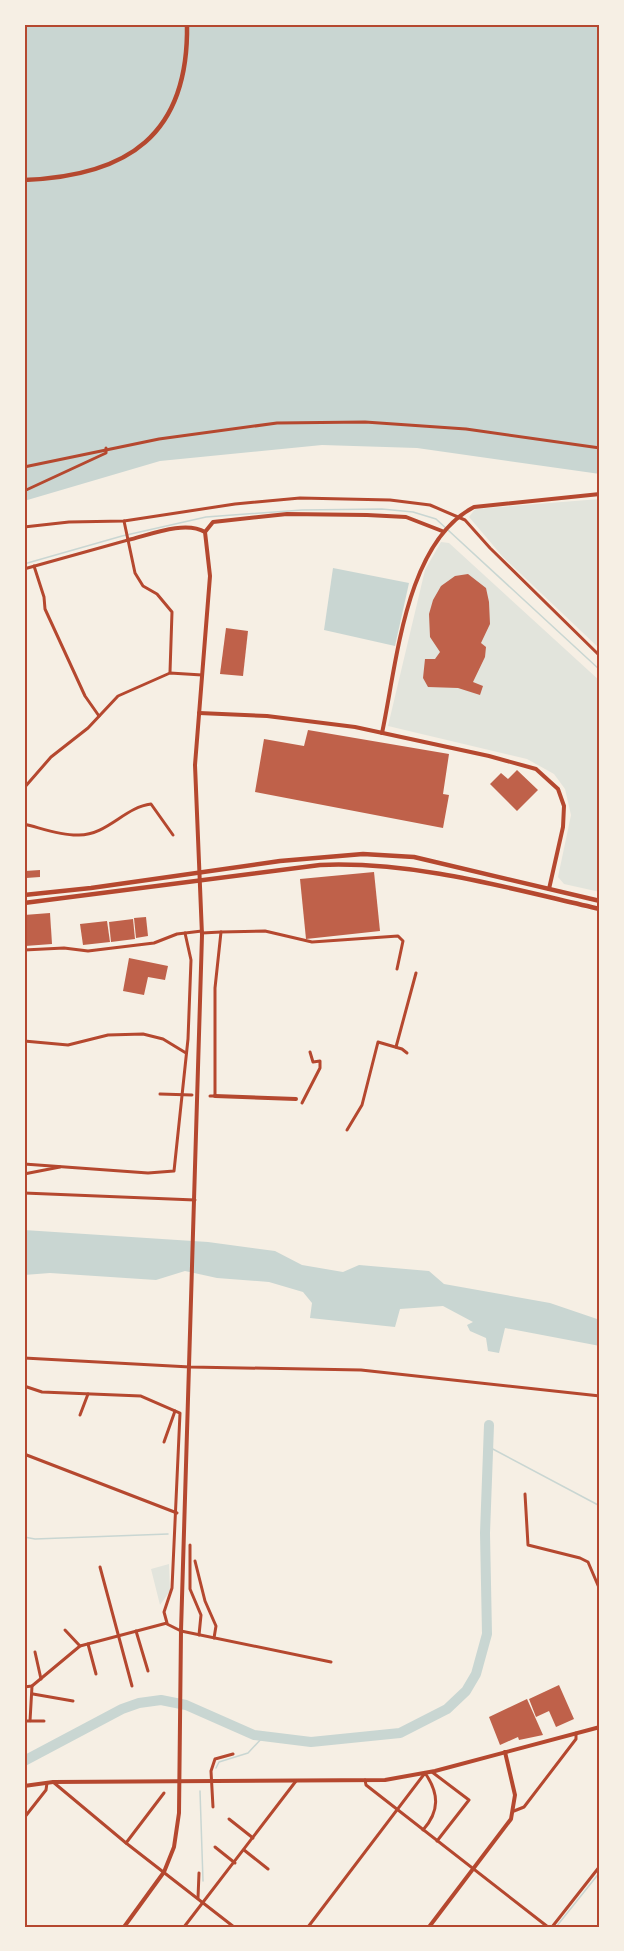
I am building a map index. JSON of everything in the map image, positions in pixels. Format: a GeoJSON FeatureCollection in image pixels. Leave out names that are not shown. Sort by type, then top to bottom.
{"type":"FeatureCollection","features":[{"type":"Feature","properties":{"kind":"main road"},"geometry":{"type":"LineString","coordinates":[[24,180],[73,177],[92,172],[130,154],[150,138],[164,121],[182,84],[188,50],[187,24]]}},
{"type":"Feature","properties":{"kind":"main road"},"geometry":{"type":"LineString","coordinates":[[24,895],[91,888],[201,871],[363,854],[414,857],[600,901]]}},
{"type":"Feature","properties":{"kind":"main road"},"geometry":{"type":"LineString","coordinates":[[24,903],[320,866],[382,865],[450,875],[600,909]]}},
{"type":"Feature","properties":{"kind":"street"},"geometry":{"type":"LineString","coordinates":[[24,467],[106,448],[277,423],[365,422],[466,429],[600,448]]}},
{"type":"Feature","properties":{"kind":"street"},"geometry":{"type":"LineString","coordinates":[[24,491],[106,453],[106,448]]}},
{"type":"Feature","properties":{"kind":"street"},"geometry":{"type":"LineString","coordinates":[[382,733],[419,568],[450,522],[474,507],[489,504],[600,495]]}},
{"type":"Feature","properties":{"kind":"street"},"geometry":{"type":"LineString","coordinates":[[24,526],[69,522],[125,523],[235,504],[300,498],[415,502],[430,505],[465,520],[490,548],[600,656]]}},
{"type":"Feature","properties":{"kind":"street"},"geometry":{"type":"LineString","coordinates":[[124,1927],[164,1872],[177,1833],[179,1690],[202,932],[195,765],[210,576],[205,532],[213,522],[287,514],[405,517],[442,531]]}},
{"type":"Feature","properties":{"kind":"street"},"geometry":{"type":"LineString","coordinates":[[125,523],[139,580],[143,586],[166,603],[172,612],[170,673]]}},
{"type":"Feature","properties":{"kind":"street"},"geometry":{"type":"LineString","coordinates":[[24,569],[128,538],[184,528],[205,532]]}},
{"type":"Feature","properties":{"kind":"street"},"geometry":{"type":"LineString","coordinates":[[34,566],[44,597],[45,609],[85,696],[99,716]]}},
{"type":"Feature","properties":{"kind":"street"},"geometry":{"type":"LineString","coordinates":[[24,788],[51,757],[99,716],[118,696],[170,673],[202,675]]}},
{"type":"Feature","properties":{"kind":"street"},"geometry":{"type":"LineString","coordinates":[[199,713],[267,716],[382,733],[516,762],[536,770],[548,777],[558,789],[565,816],[549,889]]}},
{"type":"Feature","properties":{"kind":"street"},"geometry":{"type":"LineString","coordinates":[[24,824],[80,836],[103,828],[137,806],[152,804],[173,835]]}},
{"type":"Feature","properties":{"kind":"street"},"geometry":{"type":"LineString","coordinates":[[24,950],[64,948],[88,951],[154,943],[185,933],[240,930],[265,931],[312,942],[398,936],[403,941],[397,969]]}},
{"type":"Feature","properties":{"kind":"street"},"geometry":{"type":"LineString","coordinates":[[221,932],[215,988],[213,1096],[296,1099]]}},
{"type":"Feature","properties":{"kind":"street"},"geometry":{"type":"LineString","coordinates":[[24,1164],[148,1173],[174,1171],[186,1053],[191,960],[185,933]]}},
{"type":"Feature","properties":{"kind":"street"},"geometry":{"type":"LineString","coordinates":[[396,1047],[416,973]]}},
{"type":"Feature","properties":{"kind":"street"},"geometry":{"type":"LineString","coordinates":[[24,1041],[68,1045],[108,1035],[143,1034],[163,1039],[186,1053]]}},
{"type":"Feature","properties":{"kind":"street"},"geometry":{"type":"LineString","coordinates":[[347,1130],[362,1105],[378,1042],[396,1047],[406,1053]]}},
{"type":"Feature","properties":{"kind":"street"},"geometry":{"type":"LineString","coordinates":[[303,1103],[320,1068],[320,1061],[313,1062],[310,1052]]}},
{"type":"Feature","properties":{"kind":"street"},"geometry":{"type":"LineString","coordinates":[[160,1095],[192,1095]]}},
{"type":"Feature","properties":{"kind":"street"},"geometry":{"type":"LineString","coordinates":[[24,1174],[64,1166]]}},
{"type":"Feature","properties":{"kind":"street"},"geometry":{"type":"LineString","coordinates":[[24,1193],[195,1200]]}},
{"type":"Feature","properties":{"kind":"street"},"geometry":{"type":"LineString","coordinates":[[24,1358],[190,1367],[361,1370],[600,1396]]}},
{"type":"Feature","properties":{"kind":"street"},"geometry":{"type":"LineString","coordinates":[[24,1386],[42,1392],[141,1396],[180,1413],[172,1588],[164,1612],[167,1623]]}},
{"type":"Feature","properties":{"kind":"street"},"geometry":{"type":"LineString","coordinates":[[80,1415],[88,1394]]}},
{"type":"Feature","properties":{"kind":"street"},"geometry":{"type":"LineString","coordinates":[[164,1442],[175,1411]]}},
{"type":"Feature","properties":{"kind":"street"},"geometry":{"type":"LineString","coordinates":[[24,1454],[177,1513]]}},
{"type":"Feature","properties":{"kind":"street"},"geometry":{"type":"LineString","coordinates":[[525,1494],[528,1545],[580,1557],[588,1562],[600,1590]]}},
{"type":"Feature","properties":{"kind":"street"},"geometry":{"type":"LineString","coordinates":[[190,1545],[190,1589],[201,1615],[199,1635]]}},
{"type":"Feature","properties":{"kind":"street"},"geometry":{"type":"LineString","coordinates":[[195,1561],[205,1601],[216,1626],[214,1638]]}},
{"type":"Feature","properties":{"kind":"street"},"geometry":{"type":"LineString","coordinates":[[100,1568],[132,1686]]}},
{"type":"Feature","properties":{"kind":"street"},"geometry":{"type":"LineString","coordinates":[[24,1688],[32,1686],[80,1646],[167,1623],[181,1631],[331,1662]]}},
{"type":"Feature","properties":{"kind":"street"},"geometry":{"type":"LineString","coordinates":[[65,1630],[80,1646]]}},
{"type":"Feature","properties":{"kind":"street"},"geometry":{"type":"LineString","coordinates":[[136,1631],[148,1671]]}},
{"type":"Feature","properties":{"kind":"street"},"geometry":{"type":"LineString","coordinates":[[88,1644],[96,1674]]}},
{"type":"Feature","properties":{"kind":"street"},"geometry":{"type":"LineString","coordinates":[[36,1652],[41,1679]]}},
{"type":"Feature","properties":{"kind":"street"},"geometry":{"type":"LineString","coordinates":[[30,1721],[32,1686]]}},
{"type":"Feature","properties":{"kind":"street"},"geometry":{"type":"LineString","coordinates":[[33,1694],[73,1701]]}},
{"type":"Feature","properties":{"kind":"street"},"geometry":{"type":"LineString","coordinates":[[24,1721],[45,1721]]}},
{"type":"Feature","properties":{"kind":"street"},"geometry":{"type":"LineString","coordinates":[[24,1786],[47,1782],[365,1780],[432,1772],[600,1727]]}},
{"type":"Feature","properties":{"kind":"street"},"geometry":{"type":"LineString","coordinates":[[514,1811],[524,1808],[576,1739],[576,1733]]}},
{"type":"Feature","properties":{"kind":"street"},"geometry":{"type":"LineString","coordinates":[[429,1927],[507,1828],[514,1811],[515,1795],[505,1752]]}},
{"type":"Feature","properties":{"kind":"street"},"geometry":{"type":"LineString","coordinates":[[213,1807],[212,1782],[215,1759],[233,1754]]}},
{"type":"Feature","properties":{"kind":"street"},"geometry":{"type":"LineString","coordinates":[[432,1772],[469,1800],[437,1841]]}},
{"type":"Feature","properties":{"kind":"street"},"geometry":{"type":"LineString","coordinates":[[308,1927],[425,1773]]}},
{"type":"Feature","properties":{"kind":"street"},"geometry":{"type":"LineString","coordinates":[[423,1830],[435,1813],[437,1800],[425,1773]]}},
{"type":"Feature","properties":{"kind":"street"},"geometry":{"type":"LineString","coordinates":[[184,1927],[297,1780]]}},
{"type":"Feature","properties":{"kind":"street"},"geometry":{"type":"LineString","coordinates":[[365,1780],[366,1785],[398,1811],[550,1927],[600,1866]]}},
{"type":"Feature","properties":{"kind":"street"},"geometry":{"type":"LineString","coordinates":[[24,1818],[46,1790],[47,1782]]}},
{"type":"Feature","properties":{"kind":"street"},"geometry":{"type":"LineString","coordinates":[[53,1782],[126,1844],[234,1927]]}},
{"type":"Feature","properties":{"kind":"street"},"geometry":{"type":"LineString","coordinates":[[126,1844],[164,1793]]}},
{"type":"Feature","properties":{"kind":"street"},"geometry":{"type":"LineString","coordinates":[[229,1819],[254,1838]]}},
{"type":"Feature","properties":{"kind":"street"},"geometry":{"type":"LineString","coordinates":[[215,1847],[235,1863]]}},
{"type":"Feature","properties":{"kind":"street"},"geometry":{"type":"LineString","coordinates":[[244,1850],[268,1869]]}},
{"type":"Feature","properties":{"kind":"street"},"geometry":{"type":"LineString","coordinates":[[198,1898],[199,1873]]}},
{"type":"Feature","properties":{"kind":"shaded area"},"geometry":{"type":"Polygon","coordinates":[[[24,24],[600,24],[600,474],[417,448],[322,445],[160,461],[24,501],[24,24]]]}},
{"type":"Feature","properties":{"kind":"shaded area"},"geometry":{"type":"Polygon","coordinates":[[[600,499],[600,649],[503,557],[469,517],[475,509],[600,499]]]}},
{"type":"Feature","properties":{"kind":"shaded area"},"geometry":{"type":"Polygon","coordinates":[[[441,542],[449,543],[600,681],[600,892],[564,884],[558,877],[571,815],[565,789],[554,774],[527,759],[388,726],[425,570],[441,542]]]}},
{"type":"Feature","properties":{"kind":"shaded area"},"geometry":{"type":"Polygon","coordinates":[[[333,568],[409,583],[395,646],[324,630],[333,568]]]}},
{"type":"Feature","properties":{"kind":"shaded area"},"geometry":{"type":"Polygon","coordinates":[[[24,1230],[208,1242],[275,1251],[302,1265],[343,1272],[359,1265],[429,1271],[444,1284],[550,1303],[600,1320],[600,1346],[505,1328],[499,1353],[488,1351],[486,1338],[470,1331],[467,1325],[473,1322],[443,1306],[400,1309],[395,1327],[310,1318],[312,1303],[303,1292],[269,1282],[217,1278],[185,1271],[156,1280],[50,1273],[24,1275],[24,1230]]]}},
{"type":"Feature","properties":{"kind":"shaded area"},"geometry":{"type":"Polygon","coordinates":[[[169,1564],[170,1591],[160,1605],[151,1569],[169,1564]]]}},
{"type":"Feature","properties":{"kind":"building"},"geometry":{"type":"Polygon","coordinates":[[[468,574],[486,588],[489,602],[490,624],[481,643],[486,647],[485,657],[473,682],[483,686],[480,695],[458,688],[428,687],[423,678],[425,659],[435,659],[440,652],[430,637],[429,614],[433,600],[441,586],[455,576],[468,574]]]}},
{"type":"Feature","properties":{"kind":"building"},"geometry":{"type":"Polygon","coordinates":[[[226,628],[248,631],[243,676],[220,674],[226,628]]]}},
{"type":"Feature","properties":{"kind":"building"},"geometry":{"type":"Polygon","coordinates":[[[308,730],[449,754],[443,794],[449,795],[443,828],[255,792],[264,739],[304,746],[308,730]]]}},
{"type":"Feature","properties":{"kind":"building"},"geometry":{"type":"Polygon","coordinates":[[[517,770],[538,790],[517,811],[490,784],[501,773],[508,779],[517,770]]]}},
{"type":"Feature","properties":{"kind":"building"},"geometry":{"type":"Polygon","coordinates":[[[40,870],[40,877],[26,878],[25,871],[40,870]]]}},
{"type":"Feature","properties":{"kind":"building"},"geometry":{"type":"Polygon","coordinates":[[[374,872],[380,931],[306,939],[300,879],[374,872]]]}},
{"type":"Feature","properties":{"kind":"building"},"geometry":{"type":"Polygon","coordinates":[[[50,913],[52,944],[25,946],[24,915],[50,913]]]}},
{"type":"Feature","properties":{"kind":"building"},"geometry":{"type":"Polygon","coordinates":[[[146,917],[148,936],[136,938],[134,918],[146,917]]]}},
{"type":"Feature","properties":{"kind":"building"},"geometry":{"type":"Polygon","coordinates":[[[133,919],[135,939],[111,942],[109,922],[133,919]]]}},
{"type":"Feature","properties":{"kind":"building"},"geometry":{"type":"Polygon","coordinates":[[[107,921],[110,942],[83,945],[80,924],[107,921]]]}},
{"type":"Feature","properties":{"kind":"building"},"geometry":{"type":"Polygon","coordinates":[[[129,958],[168,966],[165,980],[148,977],[144,995],[123,991],[129,958]]]}},
{"type":"Feature","properties":{"kind":"building"},"geometry":{"type":"Polygon","coordinates":[[[559,1685],[574,1719],[556,1727],[549,1711],[536,1717],[529,1699],[559,1685]]]}},
{"type":"Feature","properties":{"kind":"building"},"geometry":{"type":"Polygon","coordinates":[[[527,1699],[543,1735],[519,1740],[518,1737],[500,1745],[489,1717],[527,1699]]]}},
{"type":"Feature","properties":{"kind":"waterway"},"geometry":{"type":"LineString","coordinates":[[24,564],[122,536],[206,517],[302,510],[382,509],[413,512],[436,519],[600,670]]}},
{"type":"Feature","properties":{"kind":"waterway"},"geometry":{"type":"LineString","coordinates":[[24,1761],[122,1709],[139,1703],[161,1700],[186,1705],[254,1735],[311,1742],[400,1733],[447,1709],[466,1691],[476,1674],[487,1634],[485,1533],[489,1425]]}},
{"type":"Feature","properties":{"kind":"waterway"},"geometry":{"type":"LineString","coordinates":[[489,1447],[600,1506]]}},
{"type":"Feature","properties":{"kind":"waterway"},"geometry":{"type":"LineString","coordinates":[[24,1537],[35,1539],[168,1534]]}},
{"type":"Feature","properties":{"kind":"waterway"},"geometry":{"type":"LineString","coordinates":[[216,1768],[219,1762],[248,1753],[263,1737]]}},
{"type":"Feature","properties":{"kind":"waterway"},"geometry":{"type":"LineString","coordinates":[[200,1791],[203,1881]]}},
{"type":"Feature","properties":{"kind":"waterway"},"geometry":{"type":"LineString","coordinates":[[556,1927],[600,1872]]}}]}
